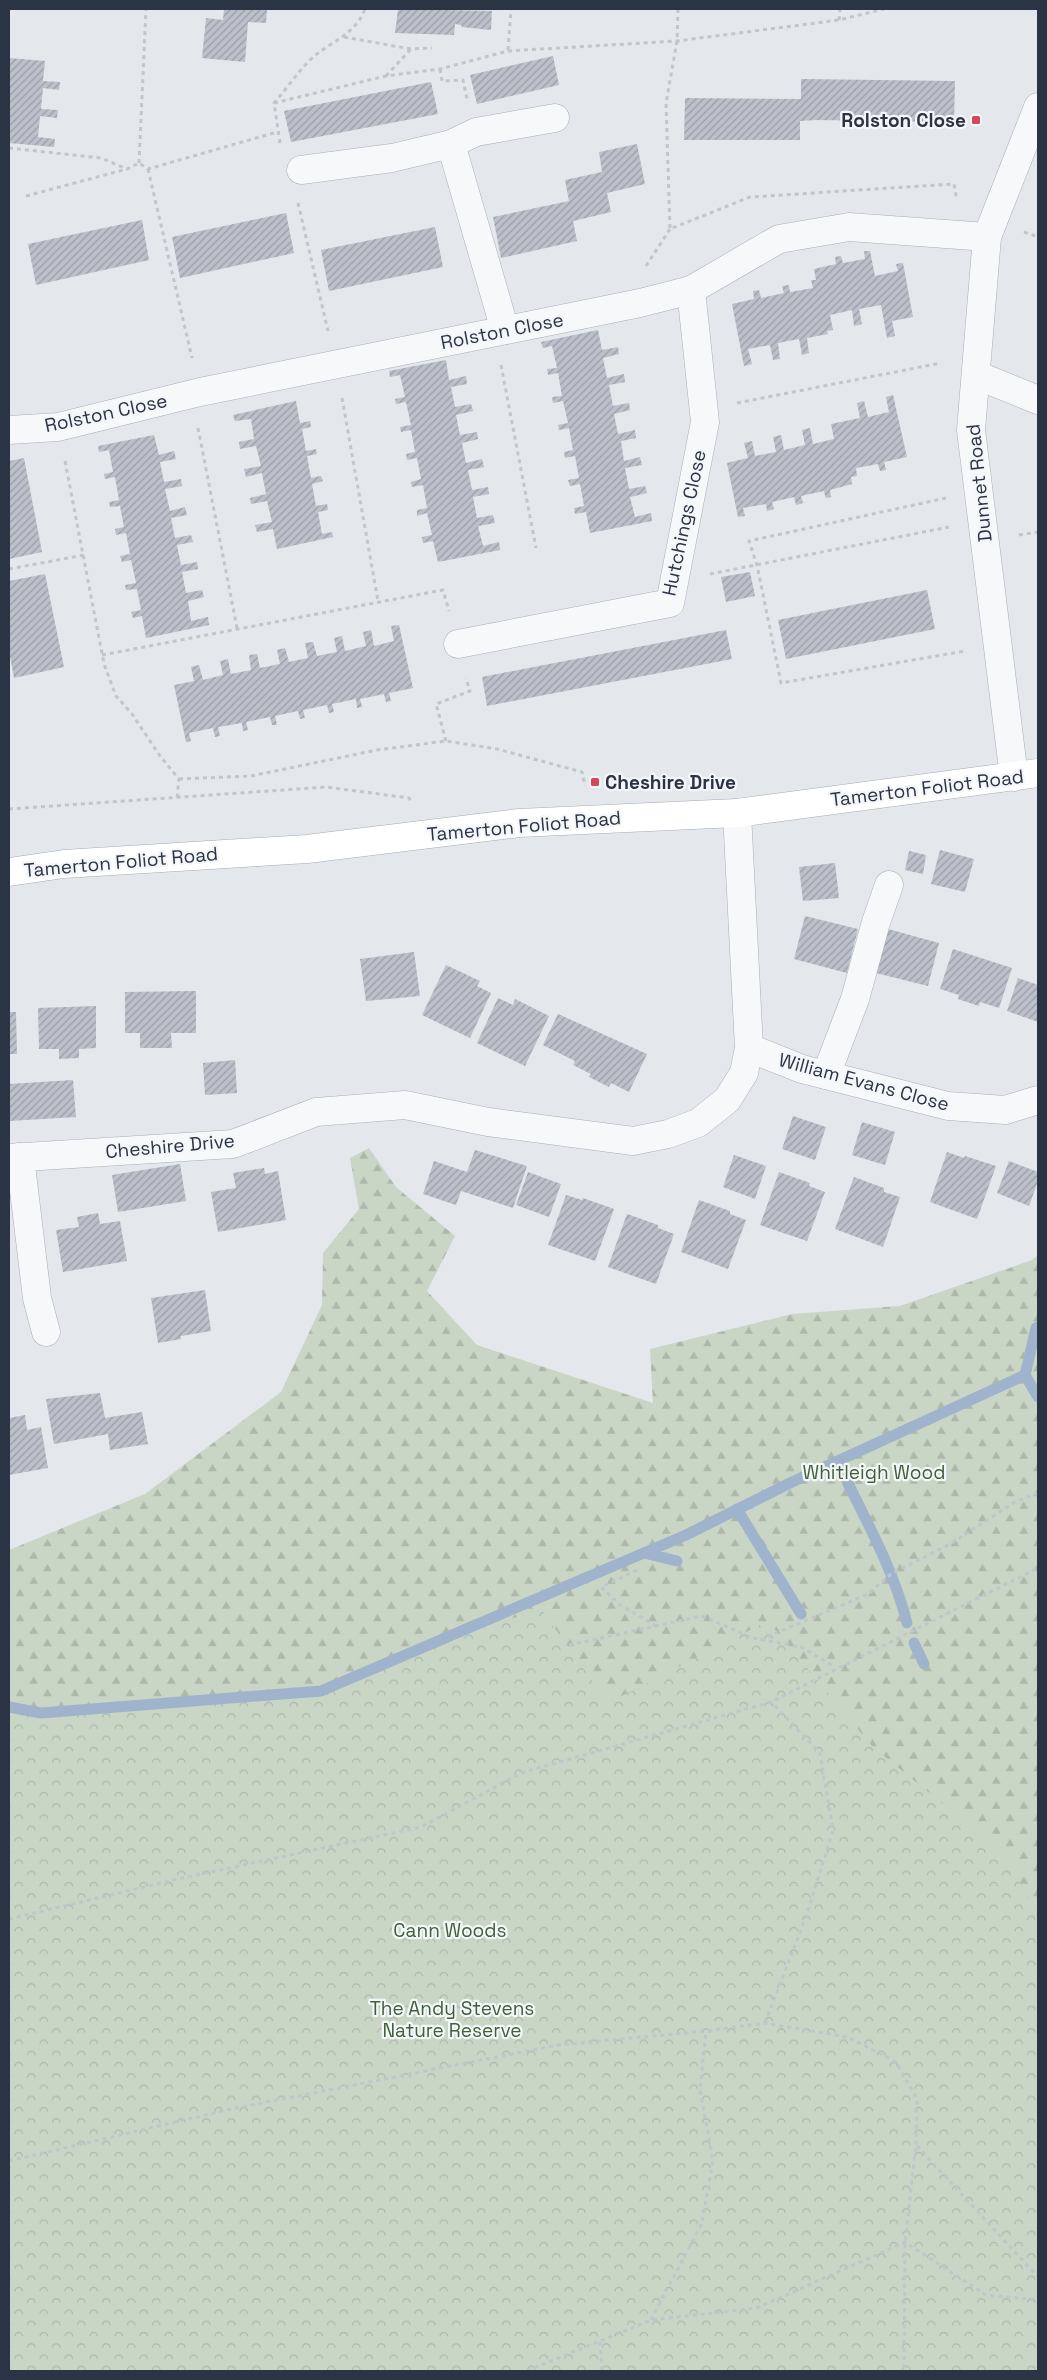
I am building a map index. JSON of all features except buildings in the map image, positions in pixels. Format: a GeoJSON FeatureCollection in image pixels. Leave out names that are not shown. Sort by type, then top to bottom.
{"type":"FeatureCollection","features":[{"type":"Feature","properties":{"kind":"main road","name":"Tamerton Foliot Road"},"geometry":{"type":"LineString","coordinates":[[9,872],[64,864],[307,848],[519,823],[737,812],[1026,775]]}},
{"type":"Feature","properties":{"kind":"street","name":"Dunnet Road"},"geometry":{"type":"LineString","coordinates":[[1026,775],[998,645],[970,430],[976,366],[976,236],[1038,107]]}},
{"type":"Feature","properties":{"kind":"street"},"geometry":{"type":"LineString","coordinates":[[297,174],[392,158],[452,144],[476,132],[555,118]]}},
{"type":"Feature","properties":{"kind":"street"},"geometry":{"type":"LineString","coordinates":[[452,144],[505,330]]}},
{"type":"Feature","properties":{"kind":"street","name":"Rolston Close"},"geometry":{"type":"LineString","coordinates":[[9,430],[58,426],[200,392],[618,308],[691,290],[779,239],[849,227],[976,236]]}},
{"type":"Feature","properties":{"kind":"street","name":"Hutchings Close"},"geometry":{"type":"LineString","coordinates":[[458,644],[670,603],[705,422],[691,290]]}},
{"type":"Feature","properties":{"kind":"street"},"geometry":{"type":"LineString","coordinates":[[976,366],[1038,400]]}},
{"type":"Feature","properties":{"kind":"street","name":"Cheshire Drive"},"geometry":{"type":"LineString","coordinates":[[46,1332],[37,1298],[14,1157],[233,1144],[316,1112],[405,1105],[488,1122],[633,1141],[668,1134],[698,1123],[727,1100],[744,1073],[750,1048],[737,812]]}},
{"type":"Feature","properties":{"kind":"street"},"geometry":{"type":"LineString","coordinates":[[826,1075],[855,999],[876,922],[889,885]]}},
{"type":"Feature","properties":{"kind":"street","name":"William Evans Close"},"geometry":{"type":"LineString","coordinates":[[750,1048],[802,1069],[948,1106],[1005,1110],[1038,1100]]}},
{"type":"Feature","properties":{"kind":"path"},"geometry":{"type":"LineString","coordinates":[[139,163],[146,9]]}},
{"type":"Feature","properties":{"kind":"path"},"geometry":{"type":"LineString","coordinates":[[365,9],[360,20],[343,37],[309,60],[274,104],[276,132],[289,177],[297,174],[336,365],[378,601]]}},
{"type":"Feature","properties":{"kind":"path"},"geometry":{"type":"LineString","coordinates":[[508,51],[511,9]]}},
{"type":"Feature","properties":{"kind":"path"},"geometry":{"type":"LineString","coordinates":[[678,9],[677,41],[666,103],[670,229],[750,197],[954,184],[976,236]]}},
{"type":"Feature","properties":{"kind":"path"},"geometry":{"type":"LineString","coordinates":[[839,20],[840,9]]}},
{"type":"Feature","properties":{"kind":"path"},"geometry":{"type":"LineString","coordinates":[[274,104],[386,76],[440,69],[508,51],[677,41],[839,20],[884,9]]}},
{"type":"Feature","properties":{"kind":"path"},"geometry":{"type":"LineString","coordinates":[[343,37],[411,49],[432,48]]}},
{"type":"Feature","properties":{"kind":"path"},"geometry":{"type":"LineString","coordinates":[[386,76],[411,49]]}},
{"type":"Feature","properties":{"kind":"path"},"geometry":{"type":"LineString","coordinates":[[440,69],[442,81],[462,80]]}},
{"type":"Feature","properties":{"kind":"path"},"geometry":{"type":"LineString","coordinates":[[148,169],[276,132]]}},
{"type":"Feature","properties":{"kind":"path"},"geometry":{"type":"LineString","coordinates":[[9,148],[101,158],[127,169]]}},
{"type":"Feature","properties":{"kind":"path"},"geometry":{"type":"LineString","coordinates":[[139,163],[148,169],[200,392]]}},
{"type":"Feature","properties":{"kind":"path"},"geometry":{"type":"LineString","coordinates":[[26,196],[127,169],[139,163]]}},
{"type":"Feature","properties":{"kind":"path"},"geometry":{"type":"LineString","coordinates":[[704,410],[976,366]]}},
{"type":"Feature","properties":{"kind":"path"},"geometry":{"type":"LineString","coordinates":[[503,373],[536,548]]}},
{"type":"Feature","properties":{"kind":"path"},"geometry":{"type":"LineString","coordinates":[[196,422],[237,628]]}},
{"type":"Feature","properties":{"kind":"path"},"geometry":{"type":"LineString","coordinates":[[58,426],[102,655],[116,696],[132,714],[160,756],[179,779],[177,798]]}},
{"type":"Feature","properties":{"kind":"path"},"geometry":{"type":"LineString","coordinates":[[978,490],[749,541],[757,565],[780,683],[998,645]]}},
{"type":"Feature","properties":{"kind":"path"},"geometry":{"type":"LineString","coordinates":[[675,581],[982,520]]}},
{"type":"Feature","properties":{"kind":"path"},"geometry":{"type":"LineString","coordinates":[[1024,534],[1038,532]]}},
{"type":"Feature","properties":{"kind":"path"},"geometry":{"type":"LineString","coordinates":[[9,569],[84,555]]}},
{"type":"Feature","properties":{"kind":"path"},"geometry":{"type":"LineString","coordinates":[[102,655],[429,592]]}},
{"type":"Feature","properties":{"kind":"path"},"geometry":{"type":"LineString","coordinates":[[446,741],[436,704],[450,698]]}},
{"type":"Feature","properties":{"kind":"path"},"geometry":{"type":"LineString","coordinates":[[179,779],[251,776],[377,750],[446,741],[496,749],[582,772],[591,818]]}},
{"type":"Feature","properties":{"kind":"path"},"geometry":{"type":"LineString","coordinates":[[9,809],[326,787],[409,798],[434,834]]}},
{"type":"Feature","properties":{"kind":"path"},"geometry":{"type":"LineString","coordinates":[[760,1640],[868,1594],[890,1574],[952,1543],[1015,1502],[1038,1493]]}},
{"type":"Feature","properties":{"kind":"path"},"geometry":{"type":"LineString","coordinates":[[9,1919],[178,1879],[421,1827],[521,1773],[771,1702],[1038,1568]]}},
{"type":"Feature","properties":{"kind":"path"},"geometry":{"type":"LineString","coordinates":[[638,1570],[601,1587],[618,1604],[657,1626]]}},
{"type":"Feature","properties":{"kind":"path"},"geometry":{"type":"LineString","coordinates":[[569,1644],[702,1616],[760,1640],[801,1647],[836,1668]]}},
{"type":"Feature","properties":{"kind":"path"},"geometry":{"type":"LineString","coordinates":[[765,2023],[806,1917],[833,1830],[820,1753],[771,1702]]}},
{"type":"Feature","properties":{"kind":"path"},"geometry":{"type":"LineString","coordinates":[[9,2162],[231,2109],[539,2048],[765,2023],[848,2037],[896,2062],[918,2099],[916,2145],[905,2242],[904,2371]]}},
{"type":"Feature","properties":{"kind":"path"},"geometry":{"type":"LineString","coordinates":[[651,2320],[702,2223],[713,2160],[700,2090],[706,2031]]}},
{"type":"Feature","properties":{"kind":"path"},"geometry":{"type":"LineString","coordinates":[[916,2145],[1038,2277]]}},
{"type":"Feature","properties":{"kind":"path"},"geometry":{"type":"LineString","coordinates":[[527,2371],[651,2320],[757,2308],[905,2242]]}},
{"type":"Feature","properties":{"kind":"path"},"geometry":{"type":"LineString","coordinates":[[905,2242],[986,2295],[1038,2300]]}},
{"type":"Feature","properties":{"kind":"path"},"geometry":{"type":"LineString","coordinates":[[600,2342],[602,2371]]}},
{"type":"Feature","properties":{"kind":"green space","name":"The Andy Stevens Nature Reserve"},"geometry":{"type":"Polygon","coordinates":[[[369,1148],[396,1187],[455,1236],[427,1291],[477,1345],[653,1403],[650,1349],[792,1314],[900,1306],[1032,1260],[1038,1255],[1038,2371],[9,2371],[9,1550],[145,1494],[281,1392],[322,1305],[323,1253],[359,1209],[350,1158],[369,1148]]]}},
{"type":"Feature","properties":{"kind":"green space","name":"The Andy Stevens Nature Reserve"},"geometry":{"type":"Polygon","coordinates":[[[542,1610],[608,1703],[768,1621],[872,1746],[1009,1858],[1038,1919],[1038,2371],[9,2371],[9,1707],[41,1713],[321,1691],[450,1636],[542,1610]]]}},
{"type":"Feature","properties":{"kind":"waterway"},"geometry":{"type":"LineString","coordinates":[[9,1707],[41,1713],[321,1691],[686,1535],[792,1482],[1025,1375],[1036,1328],[1038,1327]]}},
{"type":"Feature","properties":{"kind":"waterway"},"geometry":{"type":"LineString","coordinates":[[1025,1375],[1038,1397]]}},
{"type":"Feature","properties":{"kind":"waterway"},"geometry":{"type":"LineString","coordinates":[[838,1463],[886,1561],[907,1623]]}},
{"type":"Feature","properties":{"kind":"waterway"},"geometry":{"type":"LineString","coordinates":[[737,1509],[801,1614]]}},
{"type":"Feature","properties":{"kind":"waterway"},"geometry":{"type":"LineString","coordinates":[[644,1553],[677,1561]]}},
{"type":"Feature","properties":{"kind":"waterway"},"geometry":{"type":"LineString","coordinates":[[914,1643],[924,1664]]}},
{"type":"Feature","properties":{"kind":"place","name":"Rolston Close"},"geometry":{"type":"Point","coordinates":[976,120]}},
{"type":"Feature","properties":{"kind":"place","name":"Cheshire Drive"},"geometry":{"type":"Point","coordinates":[595,782]}},
{"type":"Feature","properties":{"kind":"park label","name":"Whitleigh Wood"},"geometry":{"type":"Point","coordinates":[874,1472]}},
{"type":"Feature","properties":{"kind":"park label","name":"Cann Woods"},"geometry":{"type":"Point","coordinates":[450,1930]}}]}
